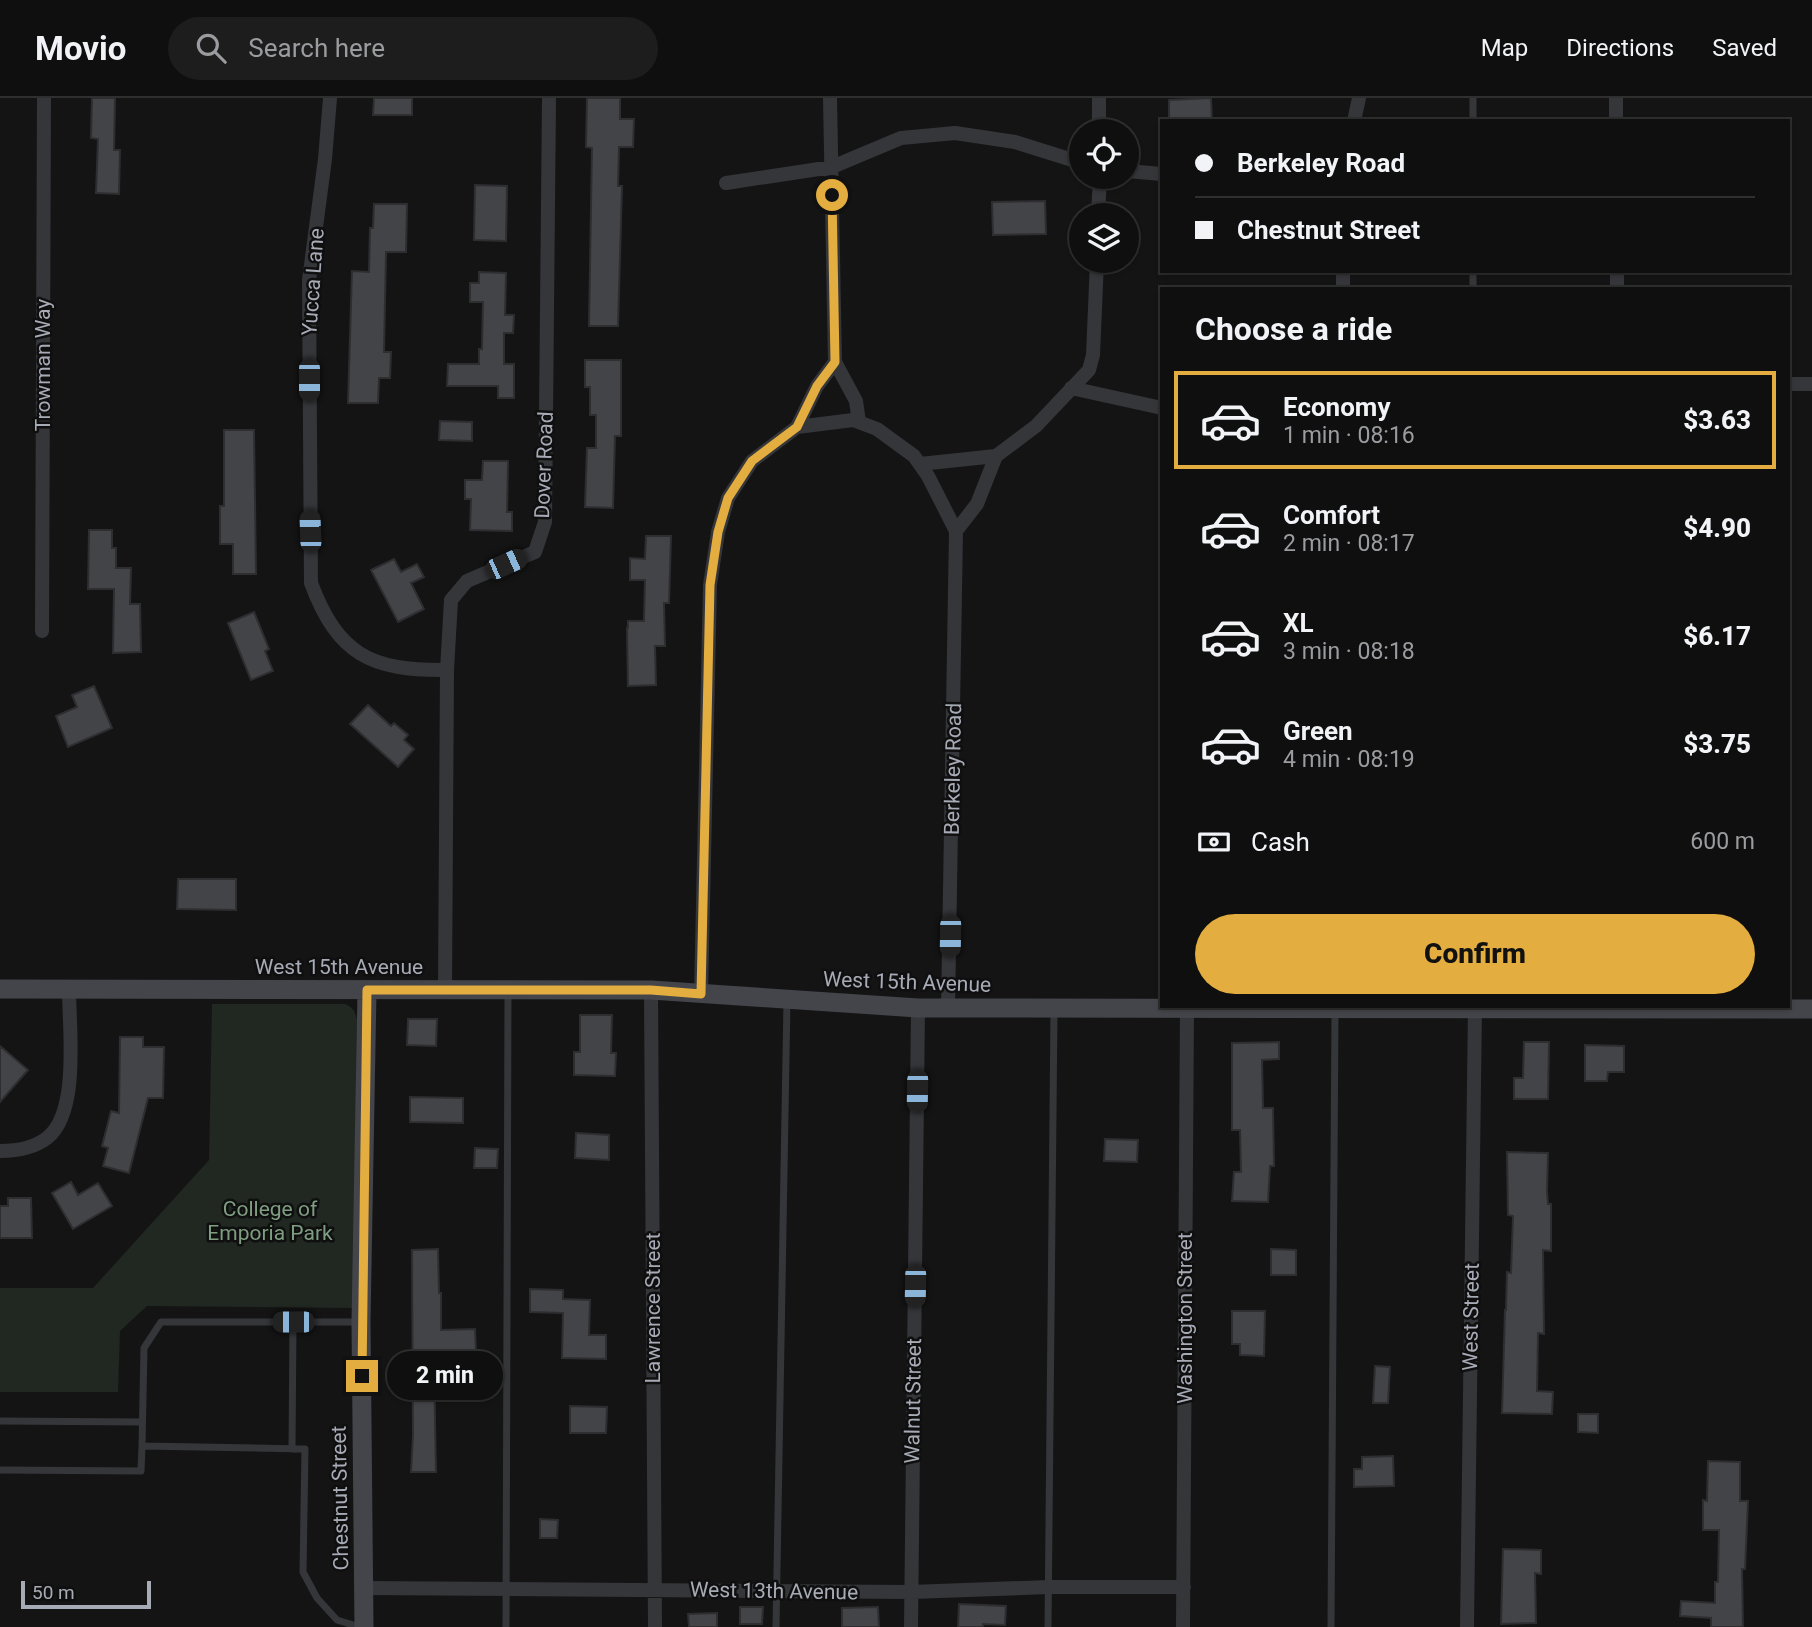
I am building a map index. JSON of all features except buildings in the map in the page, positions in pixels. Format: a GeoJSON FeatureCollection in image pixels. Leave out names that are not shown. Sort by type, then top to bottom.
{"type":"FeatureCollection","features":[{"type":"Feature","properties":{"kind":"street","name":"Trowman Way"},"geometry":{"type":"LineString","coordinates":[[42,631],[44,98]]}},
{"type":"Feature","properties":{"kind":"street","name":"Yucca Lane"},"geometry":{"type":"LineString","coordinates":[[330,98],[309,280],[312,583],[322,611],[344,643],[373,662],[410,670],[447,670]]}},
{"type":"Feature","properties":{"kind":"street","name":"Dover Road"},"geometry":{"type":"LineString","coordinates":[[445,990],[447,670],[451,600],[467,581],[534,552],[545,522],[549,98]]}},
{"type":"Feature","properties":{"kind":"street"},"geometry":{"type":"LineString","coordinates":[[830,98],[835,362],[856,401],[859,422]]}},
{"type":"Feature","properties":{"kind":"street"},"geometry":{"type":"LineString","coordinates":[[1099,98],[1099,119]]}},
{"type":"Feature","properties":{"kind":"street"},"geometry":{"type":"LineString","coordinates":[[1354,119],[1359,98]]}},
{"type":"Feature","properties":{"kind":"street"},"geometry":{"type":"LineString","coordinates":[[1616,98],[1616,119]]}},
{"type":"Feature","properties":{"kind":"street"},"geometry":{"type":"LineString","coordinates":[[726,183],[832,167],[901,138],[955,133],[1015,142],[1069,159]]}},
{"type":"Feature","properties":{"kind":"street"},"geometry":{"type":"LineString","coordinates":[[1139,172],[1160,174]]}},
{"type":"Feature","properties":{"kind":"street"},"geometry":{"type":"LineString","coordinates":[[920,464],[996,456],[1036,426],[1089,370],[1093,355],[1096,273]]}},
{"type":"Feature","properties":{"kind":"street"},"geometry":{"type":"LineString","coordinates":[[701,994],[710,585],[718,532],[728,498],[752,461],[797,427],[817,386],[835,362]]}},
{"type":"Feature","properties":{"kind":"street"},"geometry":{"type":"LineString","coordinates":[[1790,384],[1812,384]]}},
{"type":"Feature","properties":{"kind":"street"},"geometry":{"type":"LineString","coordinates":[[1071,388],[1160,408]]}},
{"type":"Feature","properties":{"kind":"street"},"geometry":{"type":"LineString","coordinates":[[797,427],[853,420],[877,429],[914,456],[956,531],[977,504],[996,456]]}},
{"type":"Feature","properties":{"kind":"street","name":"Berkeley Road"},"geometry":{"type":"LineString","coordinates":[[948,1008],[956,531]]}},
{"type":"Feature","properties":{"kind":"street","name":"West 15th Avenue"},"geometry":{"type":"LineString","coordinates":[[0,989],[651,990],[918,1008],[1405,1008]]}},
{"type":"Feature","properties":{"kind":"street"},"geometry":{"type":"LineString","coordinates":[[0,1151],[18,1151],[48,1138],[64,1113],[70,1083],[69,990]]}},
{"type":"Feature","properties":{"kind":"street","name":"Chestnut Street"},"geometry":{"type":"LineString","coordinates":[[362,1627],[364,1588],[361,1322],[367,990]]}},
{"type":"Feature","properties":{"kind":"street","name":"Lawrence Street"},"geometry":{"type":"LineString","coordinates":[[651,990],[655,1627]]}},
{"type":"Feature","properties":{"kind":"street","name":"Walnut Street"},"geometry":{"type":"LineString","coordinates":[[911,1627],[918,1008]]}},
{"type":"Feature","properties":{"kind":"street","name":"Washington Street"},"geometry":{"type":"LineString","coordinates":[[1183,1627],[1187,1008]]}},
{"type":"Feature","properties":{"kind":"street","name":"West Street"},"geometry":{"type":"LineString","coordinates":[[1466,1627],[1475,1008]]}},
{"type":"Feature","properties":{"kind":"street","name":"West 15th Avenue"},"geometry":{"type":"LineString","coordinates":[[1644,1008],[1812,1009]]}},
{"type":"Feature","properties":{"kind":"street","name":"West 13th Avenue"},"geometry":{"type":"LineString","coordinates":[[364,1588],[911,1592],[1049,1587],[1184,1587]]}},
{"type":"Feature","properties":{"kind":"lane"},"geometry":{"type":"LineString","coordinates":[[1473,98],[1473,119]]}},
{"type":"Feature","properties":{"kind":"lane"},"geometry":{"type":"LineString","coordinates":[[506,1627],[508,990]]}},
{"type":"Feature","properties":{"kind":"lane"},"geometry":{"type":"LineString","coordinates":[[776,1627],[787,1000]]}},
{"type":"Feature","properties":{"kind":"lane"},"geometry":{"type":"LineString","coordinates":[[1048,1627],[1054,1009]]}},
{"type":"Feature","properties":{"kind":"lane"},"geometry":{"type":"LineString","coordinates":[[1331,1627],[1335,1009]]}},
{"type":"Feature","properties":{"kind":"lane"},"geometry":{"type":"LineString","coordinates":[[0,1470],[141,1471],[144,1348],[161,1322],[361,1322]]}},
{"type":"Feature","properties":{"kind":"lane"},"geometry":{"type":"LineString","coordinates":[[292,1449],[293,1322]]}},
{"type":"Feature","properties":{"kind":"lane"},"geometry":{"type":"LineString","coordinates":[[0,1421],[142,1422]]}},
{"type":"Feature","properties":{"kind":"lane"},"geometry":{"type":"LineString","coordinates":[[142,1446],[305,1449],[303,1572],[317,1598],[337,1620],[362,1627]]}},
{"type":"Feature","properties":{"kind":"green space","name":"College of Emporia Park"},"geometry":{"type":"Polygon","coordinates":[[[212,1004],[345,1004],[354,1012],[357,1020],[354,1308],[147,1306],[120,1331],[118,1392],[0,1392],[0,1288],[93,1288],[209,1160],[212,1004]]]}},
{"type":"Feature","properties":{"kind":"route"},"geometry":{"type":"LineString","coordinates":[[362,1376],[367,990],[651,990],[701,994],[710,585],[718,532],[728,498],[752,461],[797,427],[817,386],[835,362],[832,195]]}}]}
